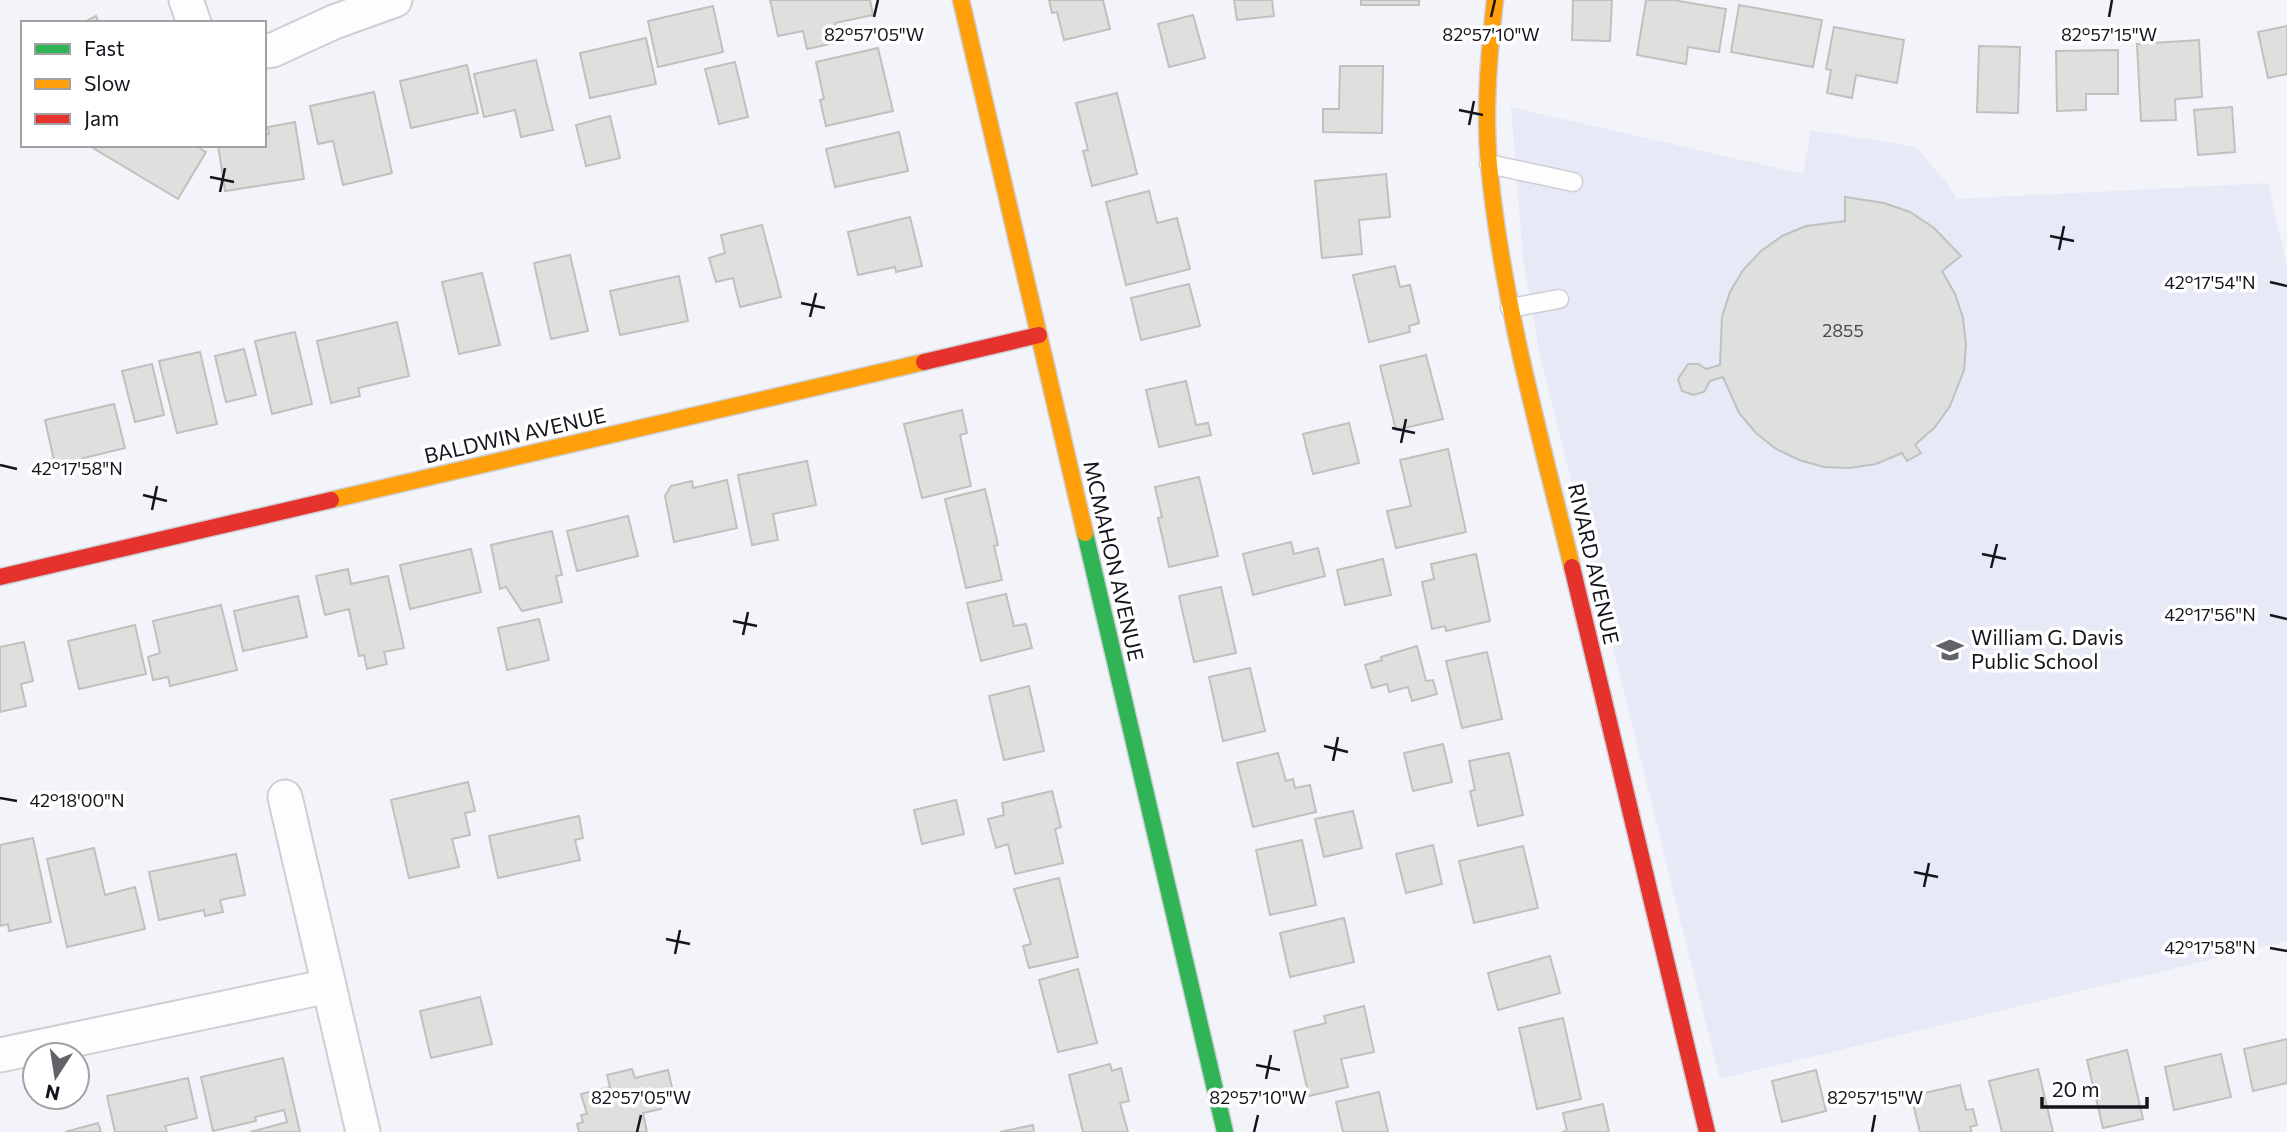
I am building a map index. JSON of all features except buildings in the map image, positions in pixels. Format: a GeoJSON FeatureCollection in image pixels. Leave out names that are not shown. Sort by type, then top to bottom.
{"type":"FeatureCollection","features":[{"type":"Feature","properties":{"kind":"street"},"geometry":{"type":"LineString","coordinates":[[186,0],[193,21]]}},
{"type":"Feature","properties":{"kind":"street"},"geometry":{"type":"LineString","coordinates":[[266,51],[395,0]]}},
{"type":"Feature","properties":{"kind":"street","name":"MCMAHON AVENUE"},"geometry":{"type":"LineString","coordinates":[[961,0],[1225,1132]]}},
{"type":"Feature","properties":{"kind":"street","name":"RIVARD AVENUE"},"geometry":{"type":"LineString","coordinates":[[1495,0],[1488,64],[1489,163],[1510,308],[1707,1132]]}},
{"type":"Feature","properties":{"kind":"street","name":"BALDWIN AVENUE"},"geometry":{"type":"LineString","coordinates":[[0,577],[1039,335]]}},
{"type":"Feature","properties":{"kind":"street"},"geometry":{"type":"LineString","coordinates":[[285,797],[363,1132]]}},
{"type":"Feature","properties":{"kind":"street"},"geometry":{"type":"LineString","coordinates":[[0,1055],[329,986]]}},
{"type":"Feature","properties":{"kind":"lane"},"geometry":{"type":"LineString","coordinates":[[1489,163],[1573,182]]}},
{"type":"Feature","properties":{"kind":"lane"},"geometry":{"type":"LineString","coordinates":[[1510,308],[1559,299]]}},
{"type":"Feature","properties":{"kind":"shaded area","name":"William G. Davis Public School"},"geometry":{"type":"Polygon","coordinates":[[[1511,107],[1803,174],[1811,130],[1916,147],[1957,199],[2268,183],[2287,266],[2287,941],[1720,1079],[1541,360],[1523,259],[1511,107]]]}},
{"type":"Feature","properties":{"kind":"traffic: fast"},"geometry":{"type":"LineString","coordinates":[[1085,533],[1225,1132]]}},
{"type":"Feature","properties":{"kind":"traffic: slow"},"geometry":{"type":"LineString","coordinates":[[961,0],[1085,533]]}},
{"type":"Feature","properties":{"kind":"traffic: slow"},"geometry":{"type":"LineString","coordinates":[[1495,0],[1487,103],[1489,165],[1495,216],[1523,368],[1572,567]]}},
{"type":"Feature","properties":{"kind":"traffic: slow"},"geometry":{"type":"LineString","coordinates":[[331,500],[924,362]]}},
{"type":"Feature","properties":{"kind":"traffic: jam"},"geometry":{"type":"LineString","coordinates":[[924,362],[1039,335]]}},
{"type":"Feature","properties":{"kind":"traffic: jam"},"geometry":{"type":"LineString","coordinates":[[0,577],[331,500]]}},
{"type":"Feature","properties":{"kind":"traffic: jam"},"geometry":{"type":"LineString","coordinates":[[1572,567],[1707,1132]]}},
{"type":"Feature","properties":{"kind":"place","name":"William G. Davis Public School"},"geometry":{"type":"Point","coordinates":[1950,650]}}]}
